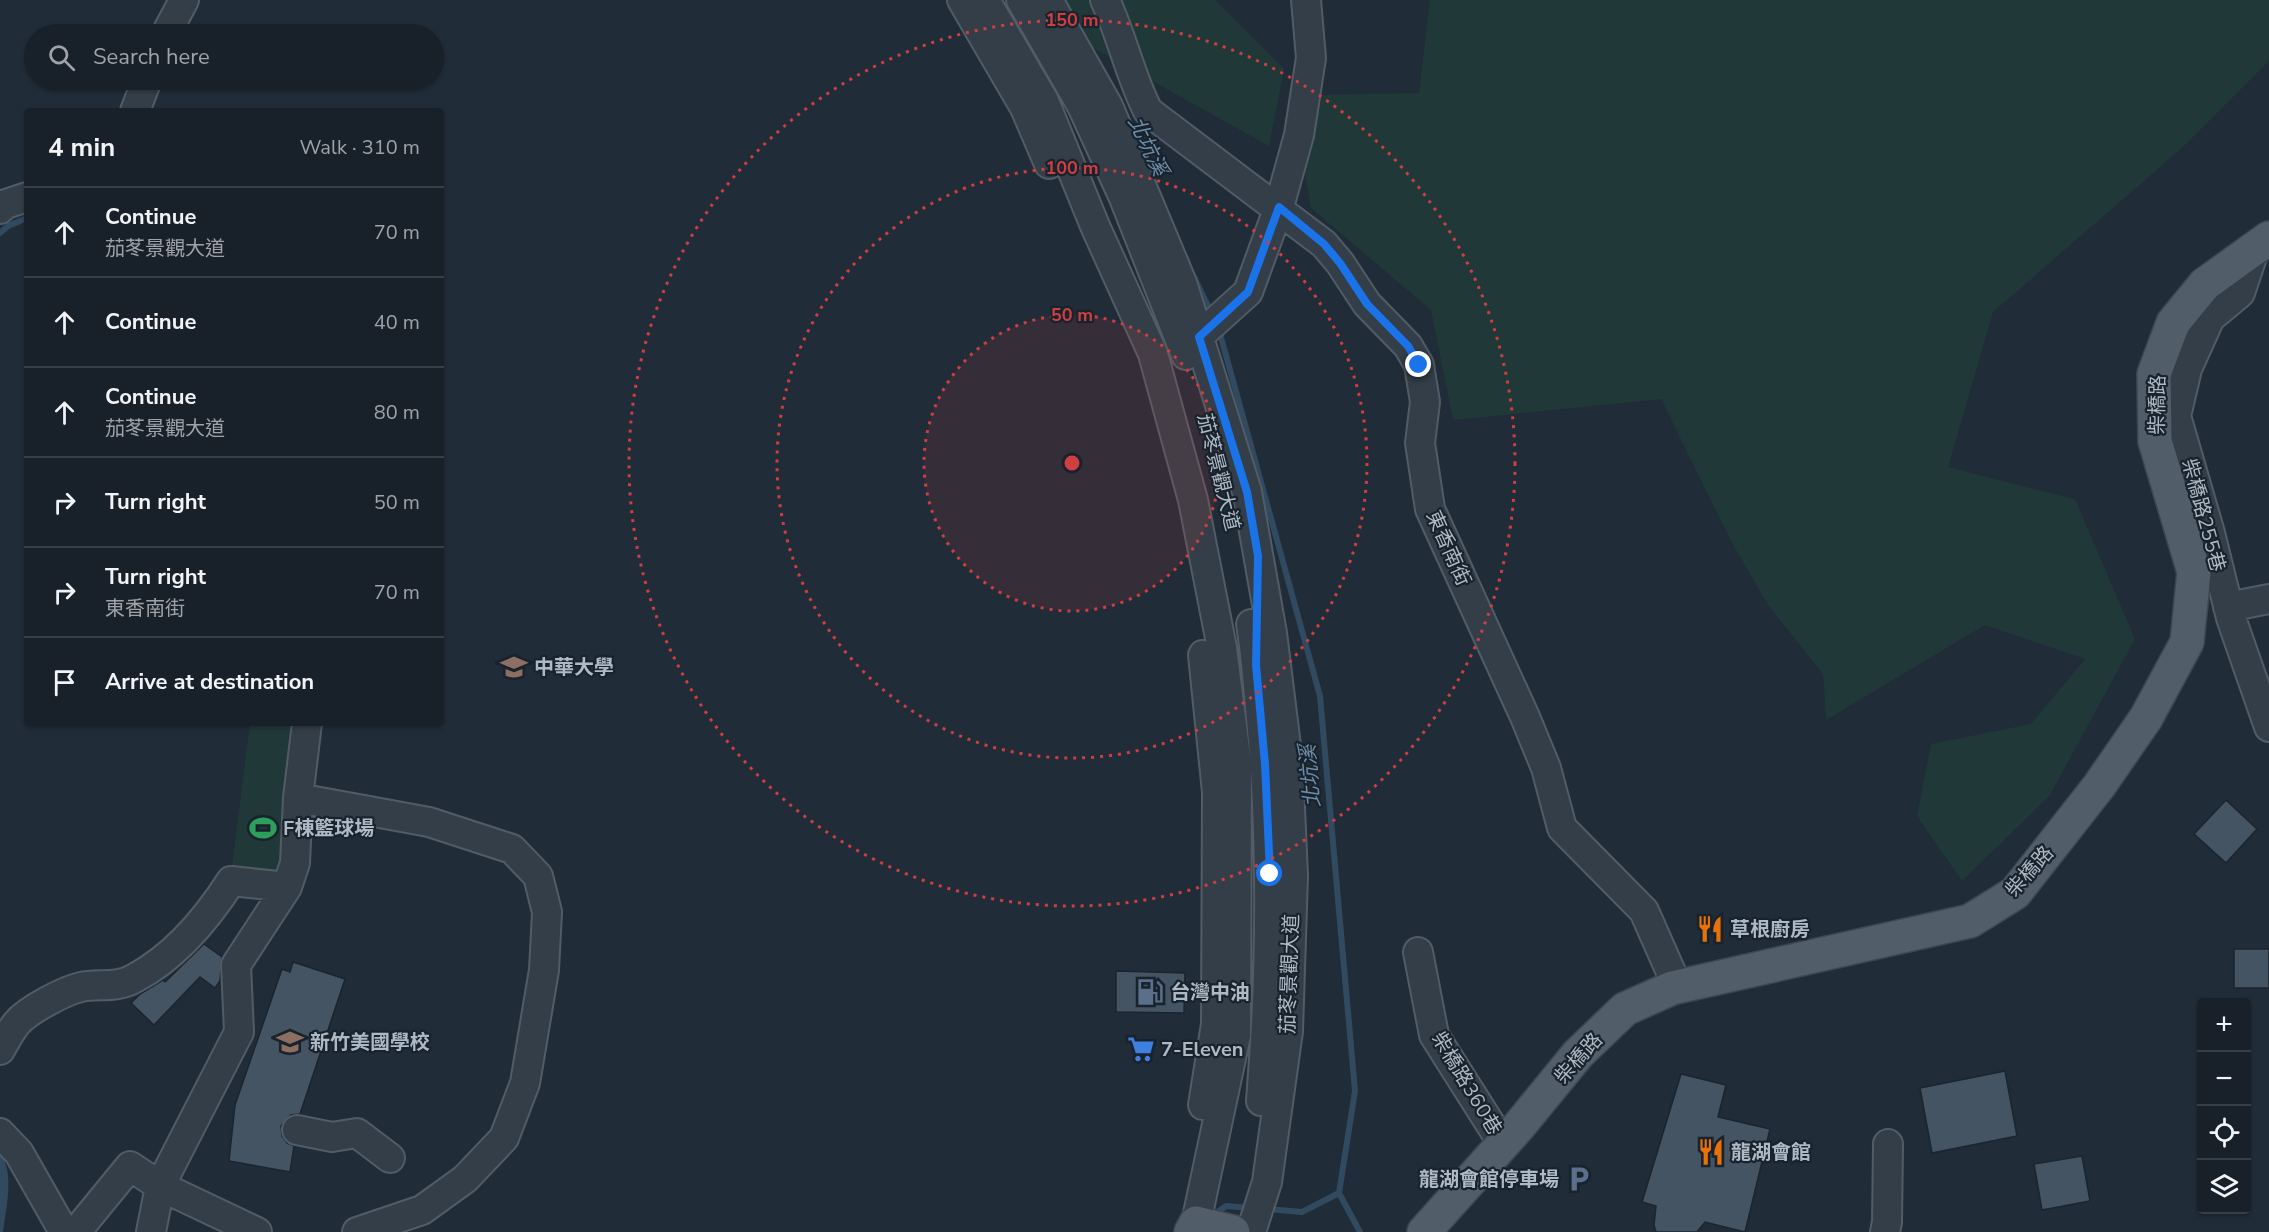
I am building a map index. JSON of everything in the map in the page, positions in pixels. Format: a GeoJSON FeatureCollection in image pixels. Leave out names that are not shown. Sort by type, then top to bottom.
{"type":"FeatureCollection","features":[{"type":"Feature","properties":{"kind":"main road","name":"柴橋路"},"geometry":{"type":"LineString","coordinates":[[1424,1232],[1503,1144],[1578,1054],[1625,1009],[1671,988],[1970,921],[2015,893],[2099,786],[2146,718],[2187,642],[2194,572],[2155,441],[2154,375],[2174,324],[2205,284],[2262,243]]}},
{"type":"Feature","properties":{"kind":"main road"},"geometry":{"type":"LineString","coordinates":[[1193,1228],[1233,1232]]}},
{"type":"Feature","properties":{"kind":"street"},"geometry":{"type":"LineString","coordinates":[[171,24],[184,0]]}},
{"type":"Feature","properties":{"kind":"street","name":"茄苳景觀大道"},"geometry":{"type":"LineString","coordinates":[[962,0],[1024,108],[1144,355],[1176,501],[1203,648],[1217,792],[1216,1024],[1194,1160],[1193,1228]]}},
{"type":"Feature","properties":{"kind":"street","name":"茄苳景觀大道"},"geometry":{"type":"LineString","coordinates":[[985,0],[1044,101],[1144,355],[1193,500],[1222,648],[1236,765],[1238,870],[1236,1035],[1193,1228]]}},
{"type":"Feature","properties":{"kind":"street","name":"茄苳景觀大道"},"geometry":{"type":"LineString","coordinates":[[1021,0],[1082,106],[1192,343],[1247,492],[1272,633],[1288,762],[1293,876],[1288,1031],[1267,1182],[1250,1232]]}},
{"type":"Feature","properties":{"kind":"street","name":"茄苳景觀大道"},"geometry":{"type":"LineString","coordinates":[[1048,0],[1108,106],[1182,283],[1192,343],[1228,490],[1256,665],[1265,764],[1270,874],[1266,1031],[1250,1232]]}},
{"type":"Feature","properties":{"kind":"street","name":"東香南街"},"geometry":{"type":"LineString","coordinates":[[1105,0],[1118,27],[1138,91],[1148,111],[1279,207],[1324,244],[1340,263],[1367,304],[1408,346],[1419,365],[1425,402],[1420,443],[1430,508],[1525,717],[1546,768],[1562,828],[1644,911],[1678,988]]}},
{"type":"Feature","properties":{"kind":"street"},"geometry":{"type":"LineString","coordinates":[[1192,343],[1248,292],[1279,207],[1299,135],[1311,58],[1306,0]]}},
{"type":"Feature","properties":{"kind":"street"},"geometry":{"type":"LineString","coordinates":[[1007,38],[1024,108]]}},
{"type":"Feature","properties":{"kind":"street"},"geometry":{"type":"LineString","coordinates":[[141,108],[145,90]]}},
{"type":"Feature","properties":{"kind":"street"},"geometry":{"type":"LineString","coordinates":[[0,209],[6,204],[24,198]]}},
{"type":"Feature","properties":{"kind":"street","name":"柴橋路255巷"},"geometry":{"type":"LineString","coordinates":[[2262,243],[2240,293],[2210,318],[2187,369],[2176,416],[2210,533],[2228,607],[2269,727]]}},
{"type":"Feature","properties":{"kind":"street"},"geometry":{"type":"LineString","coordinates":[[1256,665],[1258,556]]}},
{"type":"Feature","properties":{"kind":"street"},"geometry":{"type":"LineString","coordinates":[[2228,607],[2269,598]]}},
{"type":"Feature","properties":{"kind":"street"},"geometry":{"type":"LineString","coordinates":[[151,1232],[160,1186],[239,1032],[236,965],[287,886],[295,863],[298,798],[307,726]]}},
{"type":"Feature","properties":{"kind":"street"},"geometry":{"type":"LineString","coordinates":[[298,798],[429,822],[512,849],[538,876],[547,912],[544,970],[525,1083],[504,1138],[465,1179],[422,1210],[357,1232]]}},
{"type":"Feature","properties":{"kind":"street"},"geometry":{"type":"LineString","coordinates":[[1216,1024],[1238,870]]}},
{"type":"Feature","properties":{"kind":"street"},"geometry":{"type":"LineString","coordinates":[[0,1050],[17,1022],[45,1002],[82,986],[104,987],[134,979],[165,957],[208,917],[231,881],[287,886]]}},
{"type":"Feature","properties":{"kind":"street","name":"柴橋路360巷"},"geometry":{"type":"LineString","coordinates":[[1418,952],[1434,1035],[1503,1144]]}},
{"type":"Feature","properties":{"kind":"street"},"geometry":{"type":"LineString","coordinates":[[297,1131],[332,1137],[357,1133],[390,1158]]}},
{"type":"Feature","properties":{"kind":"street"},"geometry":{"type":"LineString","coordinates":[[0,1134],[19,1153],[64,1232]]}},
{"type":"Feature","properties":{"kind":"street"},"geometry":{"type":"LineString","coordinates":[[1885,1232],[1888,1144]]}},
{"type":"Feature","properties":{"kind":"street"},"geometry":{"type":"LineString","coordinates":[[76,1232],[130,1166],[160,1186],[257,1232]]}},
{"type":"Feature","properties":{"kind":"green space"},"geometry":{"type":"Polygon","coordinates":[[[1059,0],[1215,0],[1284,69],[1269,146],[1082,42],[1059,0]]]}},
{"type":"Feature","properties":{"kind":"green space"},"geometry":{"type":"Polygon","coordinates":[[[1430,0],[2269,0],[2269,61],[2183,147],[1993,312],[1948,467],[2075,499],[2135,639],[2050,795],[1962,881],[1917,816],[1931,744],[2031,724],[2085,659],[1985,625],[1826,720],[1823,674],[1768,605],[1731,541],[1661,399],[1453,420],[1431,310],[1311,208],[1304,168],[1323,95],[1419,93],[1430,0]]]}},
{"type":"Feature","properties":{"kind":"green space","name":"F棟籃球場"},"geometry":{"type":"Polygon","coordinates":[[[250,726],[300,726],[286,872],[232,866],[250,726]]]}},
{"type":"Feature","properties":{"kind":"water"},"geometry":{"type":"Polygon","coordinates":[[[0,1153],[5,1161],[8,1180],[3,1232],[0,1232],[0,1153]]]}},
{"type":"Feature","properties":{"kind":"building"},"geometry":{"type":"Polygon","coordinates":[[[2226,800],[2257,829],[2226,863],[2194,834],[2226,800]]]}},
{"type":"Feature","properties":{"kind":"building"},"geometry":{"type":"Polygon","coordinates":[[[204,944],[222,957],[220,981],[215,988],[200,977],[154,1025],[131,1003],[140,994],[163,980],[165,982],[204,944]]]}},
{"type":"Feature","properties":{"kind":"building"},"geometry":{"type":"Polygon","coordinates":[[[2234,949],[2269,949],[2269,988],[2234,988],[2234,949]]]}},
{"type":"Feature","properties":{"kind":"building","name":"新竹美國學校"},"geometry":{"type":"Polygon","coordinates":[[[293,962],[345,979],[300,1114],[291,1115],[281,1126],[282,1136],[287,1143],[294,1146],[290,1172],[229,1161],[235,1105],[282,969],[290,972],[293,962]]]}},
{"type":"Feature","properties":{"kind":"building","name":"台灣中油"},"geometry":{"type":"Polygon","coordinates":[[[1116,971],[1185,973],[1184,1013],[1116,1012],[1116,971]]]}},
{"type":"Feature","properties":{"kind":"building"},"geometry":{"type":"Polygon","coordinates":[[[2005,1071],[2017,1136],[1932,1153],[1920,1088],[2005,1071]]]}},
{"type":"Feature","properties":{"kind":"building","name":"龍湖會館"},"geometry":{"type":"Polygon","coordinates":[[[1681,1074],[1726,1085],[1718,1117],[1770,1129],[1745,1232],[1705,1222],[1697,1232],[1656,1232],[1654,1225],[1656,1206],[1642,1202],[1681,1074]]]}},
{"type":"Feature","properties":{"kind":"building"},"geometry":{"type":"Polygon","coordinates":[[[2082,1156],[2090,1201],[2042,1210],[2034,1164],[2082,1156]]]}},
{"type":"Feature","properties":{"kind":"waterway"},"geometry":{"type":"LineString","coordinates":[[0,233],[8,226],[24,219]]}},
{"type":"Feature","properties":{"kind":"waterway","name":"北坑溪"},"geometry":{"type":"LineString","coordinates":[[1194,277],[1208,306]]}},
{"type":"Feature","properties":{"kind":"waterway","name":"北坑溪"},"geometry":{"type":"LineString","coordinates":[[1219,330],[1320,696],[1355,1091],[1339,1193],[1360,1232]]}},
{"type":"Feature","properties":{"kind":"waterway"},"geometry":{"type":"LineString","coordinates":[[1266,1209],[1302,1212],[1339,1193]]}},
{"type":"Feature","properties":{"kind":"waterway"},"geometry":{"type":"LineString","coordinates":[[1212,1216],[1226,1206],[1250,1208]]}},
{"type":"Feature","properties":{"kind":"place","name":"中華大學"},"geometry":{"type":"Point","coordinates":[514,667]}},
{"type":"Feature","properties":{"kind":"place","name":"F棟籃球場"},"geometry":{"type":"Point","coordinates":[263,828]}},
{"type":"Feature","properties":{"kind":"place","name":"草根廚房"},"geometry":{"type":"Point","coordinates":[1710,929]}},
{"type":"Feature","properties":{"kind":"place","name":"台灣中油"},"geometry":{"type":"Point","coordinates":[1150,992]}},
{"type":"Feature","properties":{"kind":"place","name":"新竹美國學校"},"geometry":{"type":"Point","coordinates":[290,1042]}},
{"type":"Feature","properties":{"kind":"place","name":"7-Eleven"},"geometry":{"type":"Point","coordinates":[1141,1049]}},
{"type":"Feature","properties":{"kind":"place","name":"龍湖會館"},"geometry":{"type":"Point","coordinates":[1711,1152]}},
{"type":"Feature","properties":{"kind":"place","name":"龍湖會館停車場"},"geometry":{"type":"Point","coordinates":[1579,1179]}},
{"type":"Feature","properties":{"kind":"route"},"geometry":{"type":"LineString","coordinates":[[1270,874],[1265,764],[1256,665],[1258,556],[1247,492],[1228,424],[1199,337],[1248,292],[1279,207],[1324,244],[1340,263],[1367,304],[1408,346],[1419,365]]}}]}
